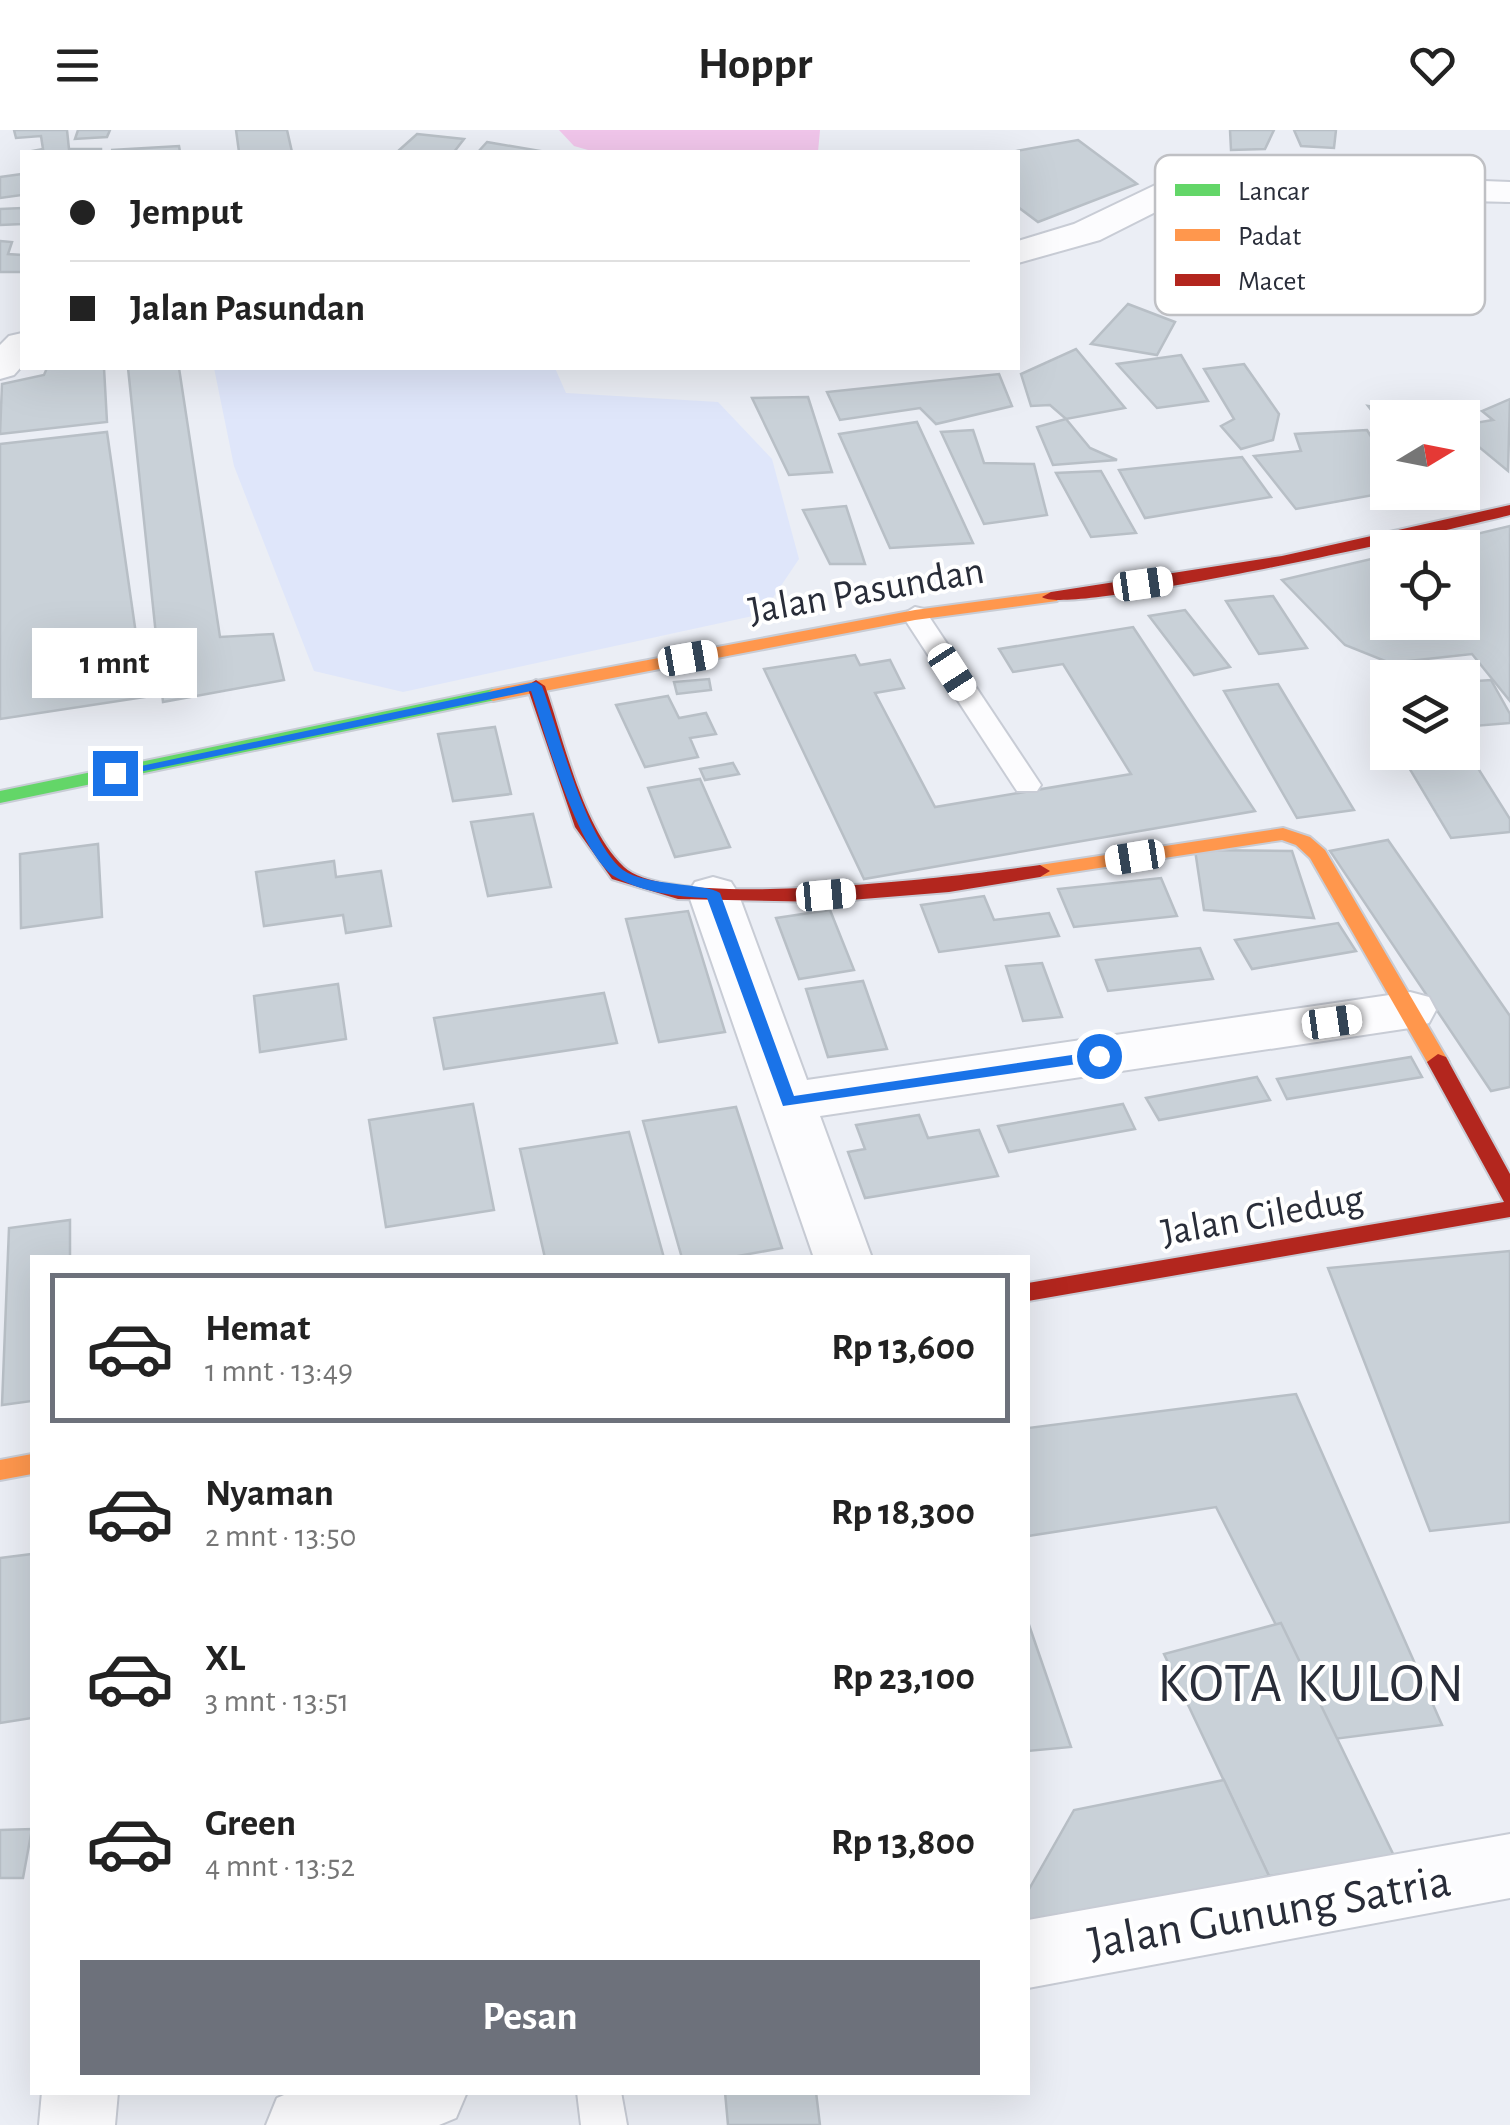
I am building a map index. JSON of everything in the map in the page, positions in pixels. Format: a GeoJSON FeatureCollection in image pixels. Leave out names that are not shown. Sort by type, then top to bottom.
{"type":"FeatureCollection","features":[{"type":"Feature","properties":{"kind":"street"},"geometry":{"type":"LineString","coordinates":[[1485,191],[1510,192]]}},
{"type":"Feature","properties":{"kind":"street"},"geometry":{"type":"LineString","coordinates":[[1020,251],[1088,232],[1155,200]]}},
{"type":"Feature","properties":{"kind":"street"},"geometry":{"type":"LineString","coordinates":[[0,367],[20,346]]}},
{"type":"Feature","properties":{"kind":"street","name":"Jalan Pasundan"},"geometry":{"type":"LineString","coordinates":[[0,797],[536,686],[915,615],[1219,574],[1407,538],[1510,510]]}},
{"type":"Feature","properties":{"kind":"street"},"geometry":{"type":"LineString","coordinates":[[536,686],[585,826],[619,874],[678,892],[826,895],[949,885],[1283,834],[1303,841],[1318,854],[1410,1010],[1510,1195]]}},
{"type":"Feature","properties":{"kind":"street"},"geometry":{"type":"LineString","coordinates":[[712,893],[842,1255]]}},
{"type":"Feature","properties":{"kind":"street"},"geometry":{"type":"LineString","coordinates":[[789,1102],[1410,1010]]}},
{"type":"Feature","properties":{"kind":"street","name":"Jalan Ciledug"},"geometry":{"type":"LineString","coordinates":[[1030,1292],[1510,1210]]}},
{"type":"Feature","properties":{"kind":"street"},"geometry":{"type":"LineString","coordinates":[[0,1470],[30,1464]]}},
{"type":"Feature","properties":{"kind":"street","name":"Jalan Gunung Satria"},"geometry":{"type":"LineString","coordinates":[[1030,1954],[1510,1866]]}},
{"type":"Feature","properties":{"kind":"street"},"geometry":{"type":"LineString","coordinates":[[77,2125],[80,2095]]}},
{"type":"Feature","properties":{"kind":"street"},"geometry":{"type":"LineString","coordinates":[[304,2125],[418,2095]]}},
{"type":"Feature","properties":{"kind":"lane"},"geometry":{"type":"LineString","coordinates":[[915,615],[1027,785]]}},
{"type":"Feature","properties":{"kind":"lane"},"geometry":{"type":"LineString","coordinates":[[600,2095],[604,2125]]}},
{"type":"Feature","properties":{"kind":"shaded area"},"geometry":{"type":"Polygon","coordinates":[[[559,130],[820,130],[818,150],[588,150],[574,146],[559,130]]]}},
{"type":"Feature","properties":{"kind":"shaded area"},"geometry":{"type":"Polygon","coordinates":[[[214,370],[556,370],[566,393],[718,402],[772,459],[799,559],[762,614],[403,692],[314,671],[234,466],[214,370]]]}},
{"type":"Feature","properties":{"kind":"building"},"geometry":{"type":"Polygon","coordinates":[[[14,130],[67,130],[69,149],[101,150],[38,150],[43,149],[41,136],[16,138],[14,130]]]}},
{"type":"Feature","properties":{"kind":"building"},"geometry":{"type":"Polygon","coordinates":[[[78,130],[110,130],[107,137],[75,139],[78,130]]]}},
{"type":"Feature","properties":{"kind":"building"},"geometry":{"type":"Polygon","coordinates":[[[236,130],[287,130],[292,150],[239,150],[236,130]]]}},
{"type":"Feature","properties":{"kind":"building"},"geometry":{"type":"Polygon","coordinates":[[[1230,130],[1274,130],[1265,149],[1231,150],[1230,130]]]}},
{"type":"Feature","properties":{"kind":"building"},"geometry":{"type":"Polygon","coordinates":[[[1294,130],[1336,130],[1334,148],[1301,146],[1294,130]]]}},
{"type":"Feature","properties":{"kind":"building"},"geometry":{"type":"Polygon","coordinates":[[[417,134],[464,139],[456,150],[399,150],[417,134]]]}},
{"type":"Feature","properties":{"kind":"building"},"geometry":{"type":"Polygon","coordinates":[[[1078,140],[1137,184],[1038,222],[1020,208],[1020,150],[1078,140]]]}},
{"type":"Feature","properties":{"kind":"building"},"geometry":{"type":"Polygon","coordinates":[[[487,142],[534,150],[480,150],[487,142]]]}},
{"type":"Feature","properties":{"kind":"building"},"geometry":{"type":"Polygon","coordinates":[[[179,146],[180,150],[111,150],[179,146]]]}},
{"type":"Feature","properties":{"kind":"building"},"geometry":{"type":"Polygon","coordinates":[[[20,174],[20,195],[0,198],[0,177],[20,174]]]}},
{"type":"Feature","properties":{"kind":"building"},"geometry":{"type":"Polygon","coordinates":[[[20,208],[20,224],[0,225],[0,209],[20,208]]]}},
{"type":"Feature","properties":{"kind":"building"},"geometry":{"type":"Polygon","coordinates":[[[0,241],[12,242],[8,254],[20,255],[20,272],[0,272],[0,241]]]}},
{"type":"Feature","properties":{"kind":"building"},"geometry":{"type":"Polygon","coordinates":[[[1128,304],[1175,322],[1157,355],[1091,344],[1128,304]]]}},
{"type":"Feature","properties":{"kind":"building"},"geometry":{"type":"Polygon","coordinates":[[[1076,349],[1125,408],[1066,419],[1050,405],[1031,406],[1021,374],[1076,349]]]}},
{"type":"Feature","properties":{"kind":"building"},"geometry":{"type":"Polygon","coordinates":[[[1181,355],[1208,401],[1157,408],[1117,364],[1181,355]]]}},
{"type":"Feature","properties":{"kind":"building"},"geometry":{"type":"Polygon","coordinates":[[[1244,364],[1279,414],[1273,440],[1241,449],[1221,426],[1234,419],[1204,369],[1244,364]]]}},
{"type":"Feature","properties":{"kind":"building"},"geometry":{"type":"Polygon","coordinates":[[[46,370],[104,370],[107,422],[0,434],[2,384],[44,375],[46,370]]]}},
{"type":"Feature","properties":{"kind":"building"},"geometry":{"type":"Polygon","coordinates":[[[128,370],[179,370],[220,637],[273,634],[284,680],[163,702],[128,370]]]}},
{"type":"Feature","properties":{"kind":"building"},"geometry":{"type":"Polygon","coordinates":[[[999,374],[1012,406],[936,424],[920,408],[840,420],[827,392],[999,374]]]}},
{"type":"Feature","properties":{"kind":"building"},"geometry":{"type":"Polygon","coordinates":[[[808,397],[832,472],[789,475],[752,398],[808,397]]]}},
{"type":"Feature","properties":{"kind":"building"},"geometry":{"type":"Polygon","coordinates":[[[1510,399],[1508,471],[1480,448],[1480,422],[1493,420],[1482,411],[1510,399]]]}},
{"type":"Feature","properties":{"kind":"building"},"geometry":{"type":"Polygon","coordinates":[[[1066,419],[1090,448],[1117,460],[1053,465],[1037,427],[1066,419]]]}},
{"type":"Feature","properties":{"kind":"building"},"geometry":{"type":"Polygon","coordinates":[[[917,422],[973,543],[890,548],[839,434],[917,422]]]}},
{"type":"Feature","properties":{"kind":"building"},"geometry":{"type":"Polygon","coordinates":[[[973,430],[984,463],[1034,464],[1047,515],[984,524],[941,432],[973,430]]]}},
{"type":"Feature","properties":{"kind":"building"},"geometry":{"type":"Polygon","coordinates":[[[1367,430],[1370,496],[1296,509],[1254,456],[1301,451],[1295,434],[1367,430]]]}},
{"type":"Feature","properties":{"kind":"building"},"geometry":{"type":"Polygon","coordinates":[[[107,432],[145,697],[0,719],[0,444],[107,432]]]}},
{"type":"Feature","properties":{"kind":"building"},"geometry":{"type":"Polygon","coordinates":[[[1242,457],[1271,497],[1145,518],[1119,470],[1242,457]]]}},
{"type":"Feature","properties":{"kind":"building"},"geometry":{"type":"Polygon","coordinates":[[[1101,471],[1136,533],[1091,537],[1056,473],[1101,471]]]}},
{"type":"Feature","properties":{"kind":"building"},"geometry":{"type":"Polygon","coordinates":[[[846,506],[865,564],[830,564],[803,510],[846,506]]]}},
{"type":"Feature","properties":{"kind":"building"},"geometry":{"type":"Polygon","coordinates":[[[1510,526],[1510,701],[1472,654],[1382,660],[1345,645],[1282,580],[1370,559],[1370,640],[1480,640],[1480,533],[1510,526]]]}},
{"type":"Feature","properties":{"kind":"building"},"geometry":{"type":"Polygon","coordinates":[[[1273,596],[1307,648],[1259,654],[1226,601],[1273,596]]]}},
{"type":"Feature","properties":{"kind":"building"},"geometry":{"type":"Polygon","coordinates":[[[1185,610],[1230,667],[1194,675],[1149,616],[1185,610]]]}},
{"type":"Feature","properties":{"kind":"building"},"geometry":{"type":"Polygon","coordinates":[[[1133,627],[1255,811],[864,879],[764,669],[855,655],[860,665],[890,660],[904,688],[875,693],[935,807],[1131,774],[1063,664],[1013,672],[999,649],[1133,627]]]}},
{"type":"Feature","properties":{"kind":"building"},"geometry":{"type":"Polygon","coordinates":[[[709,679],[711,690],[677,694],[674,682],[709,679]]]}},
{"type":"Feature","properties":{"kind":"building"},"geometry":{"type":"Polygon","coordinates":[[[1491,680],[1510,714],[1510,723],[1480,726],[1480,681],[1491,680]]]}},
{"type":"Feature","properties":{"kind":"building"},"geometry":{"type":"Polygon","coordinates":[[[1278,684],[1354,810],[1297,818],[1224,691],[1278,684]]]}},
{"type":"Feature","properties":{"kind":"building"},"geometry":{"type":"Polygon","coordinates":[[[668,696],[679,718],[706,713],[716,734],[690,738],[698,757],[645,767],[616,705],[668,696]]]}},
{"type":"Feature","properties":{"kind":"building"},"geometry":{"type":"Polygon","coordinates":[[[495,727],[511,794],[453,801],[438,734],[495,727]]]}},
{"type":"Feature","properties":{"kind":"building"},"geometry":{"type":"Polygon","coordinates":[[[733,763],[739,774],[705,780],[700,769],[733,763]]]}},
{"type":"Feature","properties":{"kind":"building"},"geometry":{"type":"Polygon","coordinates":[[[1410,770],[1479,770],[1510,819],[1510,832],[1451,838],[1410,770]]]}},
{"type":"Feature","properties":{"kind":"building"},"geometry":{"type":"Polygon","coordinates":[[[700,779],[730,847],[675,857],[648,788],[700,779]]]}},
{"type":"Feature","properties":{"kind":"building"},"geometry":{"type":"Polygon","coordinates":[[[533,814],[551,887],[488,896],[471,822],[533,814]]]}},
{"type":"Feature","properties":{"kind":"building"},"geometry":{"type":"Polygon","coordinates":[[[1388,840],[1510,1016],[1510,1087],[1491,1091],[1330,851],[1388,840]]]}},
{"type":"Feature","properties":{"kind":"building"},"geometry":{"type":"Polygon","coordinates":[[[98,844],[102,917],[21,928],[20,854],[98,844]]]}},
{"type":"Feature","properties":{"kind":"building"},"geometry":{"type":"Polygon","coordinates":[[[1195,850],[1292,851],[1314,918],[1204,910],[1195,850]]]}},
{"type":"Feature","properties":{"kind":"building"},"geometry":{"type":"Polygon","coordinates":[[[334,861],[336,877],[381,871],[391,926],[346,933],[343,915],[264,926],[256,872],[334,861]]]}},
{"type":"Feature","properties":{"kind":"building"},"geometry":{"type":"Polygon","coordinates":[[[1161,878],[1177,916],[1074,927],[1058,889],[1161,878]]]}},
{"type":"Feature","properties":{"kind":"building"},"geometry":{"type":"Polygon","coordinates":[[[984,896],[994,920],[1049,913],[1059,936],[939,952],[921,905],[984,896]]]}},
{"type":"Feature","properties":{"kind":"building"},"geometry":{"type":"Polygon","coordinates":[[[830,910],[854,970],[799,979],[776,918],[830,910]]]}},
{"type":"Feature","properties":{"kind":"building"},"geometry":{"type":"Polygon","coordinates":[[[688,911],[725,1032],[659,1042],[626,919],[688,911]]]}},
{"type":"Feature","properties":{"kind":"building"},"geometry":{"type":"Polygon","coordinates":[[[1338,923],[1356,951],[1252,969],[1235,940],[1338,923]]]}},
{"type":"Feature","properties":{"kind":"building"},"geometry":{"type":"Polygon","coordinates":[[[1200,948],[1213,979],[1108,991],[1096,960],[1200,948]]]}},
{"type":"Feature","properties":{"kind":"building"},"geometry":{"type":"Polygon","coordinates":[[[1042,963],[1062,1017],[1023,1021],[1006,966],[1042,963]]]}},
{"type":"Feature","properties":{"kind":"building"},"geometry":{"type":"Polygon","coordinates":[[[863,981],[887,1049],[828,1057],[806,989],[863,981]]]}},
{"type":"Feature","properties":{"kind":"building"},"geometry":{"type":"Polygon","coordinates":[[[338,984],[346,1039],[260,1052],[254,996],[338,984]]]}},
{"type":"Feature","properties":{"kind":"building"},"geometry":{"type":"Polygon","coordinates":[[[604,993],[617,1043],[444,1069],[434,1018],[604,993]]]}},
{"type":"Feature","properties":{"kind":"building"},"geometry":{"type":"Polygon","coordinates":[[[1411,1057],[1422,1077],[1287,1099],[1277,1079],[1411,1057]]]}},
{"type":"Feature","properties":{"kind":"building"},"geometry":{"type":"Polygon","coordinates":[[[1257,1077],[1270,1100],[1159,1120],[1146,1098],[1257,1077]]]}},
{"type":"Feature","properties":{"kind":"building"},"geometry":{"type":"Polygon","coordinates":[[[473,1104],[494,1210],[386,1227],[369,1120],[473,1104]]]}},
{"type":"Feature","properties":{"kind":"building"},"geometry":{"type":"Polygon","coordinates":[[[1123,1104],[1135,1129],[1009,1152],[998,1126],[1123,1104]]]}},
{"type":"Feature","properties":{"kind":"building"},"geometry":{"type":"Polygon","coordinates":[[[736,1107],[782,1248],[744,1255],[681,1255],[643,1121],[736,1107]]]}},
{"type":"Feature","properties":{"kind":"building"},"geometry":{"type":"Polygon","coordinates":[[[919,1115],[928,1138],[979,1130],[998,1176],[865,1198],[848,1152],[865,1149],[856,1125],[919,1115]]]}},
{"type":"Feature","properties":{"kind":"building"},"geometry":{"type":"Polygon","coordinates":[[[629,1132],[663,1255],[544,1255],[520,1149],[629,1132]]]}},
{"type":"Feature","properties":{"kind":"building"},"geometry":{"type":"Polygon","coordinates":[[[70,1220],[70,1255],[30,1255],[30,1401],[2,1405],[9,1228],[70,1220]]]}},
{"type":"Feature","properties":{"kind":"building"},"geometry":{"type":"Polygon","coordinates":[[[1510,1251],[1510,1522],[1430,1531],[1328,1268],[1510,1251]]]}},
{"type":"Feature","properties":{"kind":"building"},"geometry":{"type":"Polygon","coordinates":[[[1296,1394],[1442,1725],[1334,1739],[1216,1507],[1030,1536],[1030,1428],[1296,1394]]]}},
{"type":"Feature","properties":{"kind":"building"},"geometry":{"type":"Polygon","coordinates":[[[30,1554],[30,1718],[0,1723],[0,1558],[30,1554]]]}},
{"type":"Feature","properties":{"kind":"building"},"geometry":{"type":"Polygon","coordinates":[[[1281,1623],[1396,1860],[1269,1876],[1164,1654],[1281,1623]]]}},
{"type":"Feature","properties":{"kind":"building"},"geometry":{"type":"Polygon","coordinates":[[[1030,1628],[1071,1747],[1030,1751],[1030,1628]]]}},
{"type":"Feature","properties":{"kind":"building"},"geometry":{"type":"Polygon","coordinates":[[[1224,1780],[1269,1876],[1030,1928],[1030,1887],[1074,1810],[1224,1780]]]}},
{"type":"Feature","properties":{"kind":"building"},"geometry":{"type":"Polygon","coordinates":[[[30,1829],[23,1878],[0,1878],[0,1830],[30,1829]]]}},
{"type":"Feature","properties":{"kind":"building"},"geometry":{"type":"Polygon","coordinates":[[[725,2095],[816,2095],[820,2125],[728,2125],[725,2095]]]}},
{"type":"Feature","properties":{"kind":"traffic: fast"},"geometry":{"type":"LineString","coordinates":[[0,797],[493,695]]}},
{"type":"Feature","properties":{"kind":"traffic: slow"},"geometry":{"type":"LineString","coordinates":[[493,695],[915,615],[1051,597]]}},
{"type":"Feature","properties":{"kind":"traffic: slow"},"geometry":{"type":"LineString","coordinates":[[1040,871],[1283,834],[1303,841],[1318,854],[1438,1062]]}},
{"type":"Feature","properties":{"kind":"traffic: slow"},"geometry":{"type":"LineString","coordinates":[[0,1470],[30,1464]]}},
{"type":"Feature","properties":{"kind":"traffic: jam"},"geometry":{"type":"LineString","coordinates":[[1051,597],[1282,561],[1510,510]]}},
{"type":"Feature","properties":{"kind":"traffic: jam"},"geometry":{"type":"LineString","coordinates":[[536,686],[585,827],[619,874],[678,892],[826,895],[949,885],[1040,871]]}},
{"type":"Feature","properties":{"kind":"traffic: jam"},"geometry":{"type":"LineString","coordinates":[[1438,1062],[1510,1195]]}},
{"type":"Feature","properties":{"kind":"traffic: jam"},"geometry":{"type":"LineString","coordinates":[[1030,1292],[1510,1209]]}},
{"type":"Feature","properties":{"kind":"district","name":"KOTA KULON"},"geometry":{"type":"Point","coordinates":[1312,1682]}},
{"type":"Feature","properties":{"kind":"route"},"geometry":{"type":"LineString","coordinates":[[115,773],[536,686],[585,826],[619,874],[678,892],[712,893],[789,1102],[1099,1056]]}}]}
